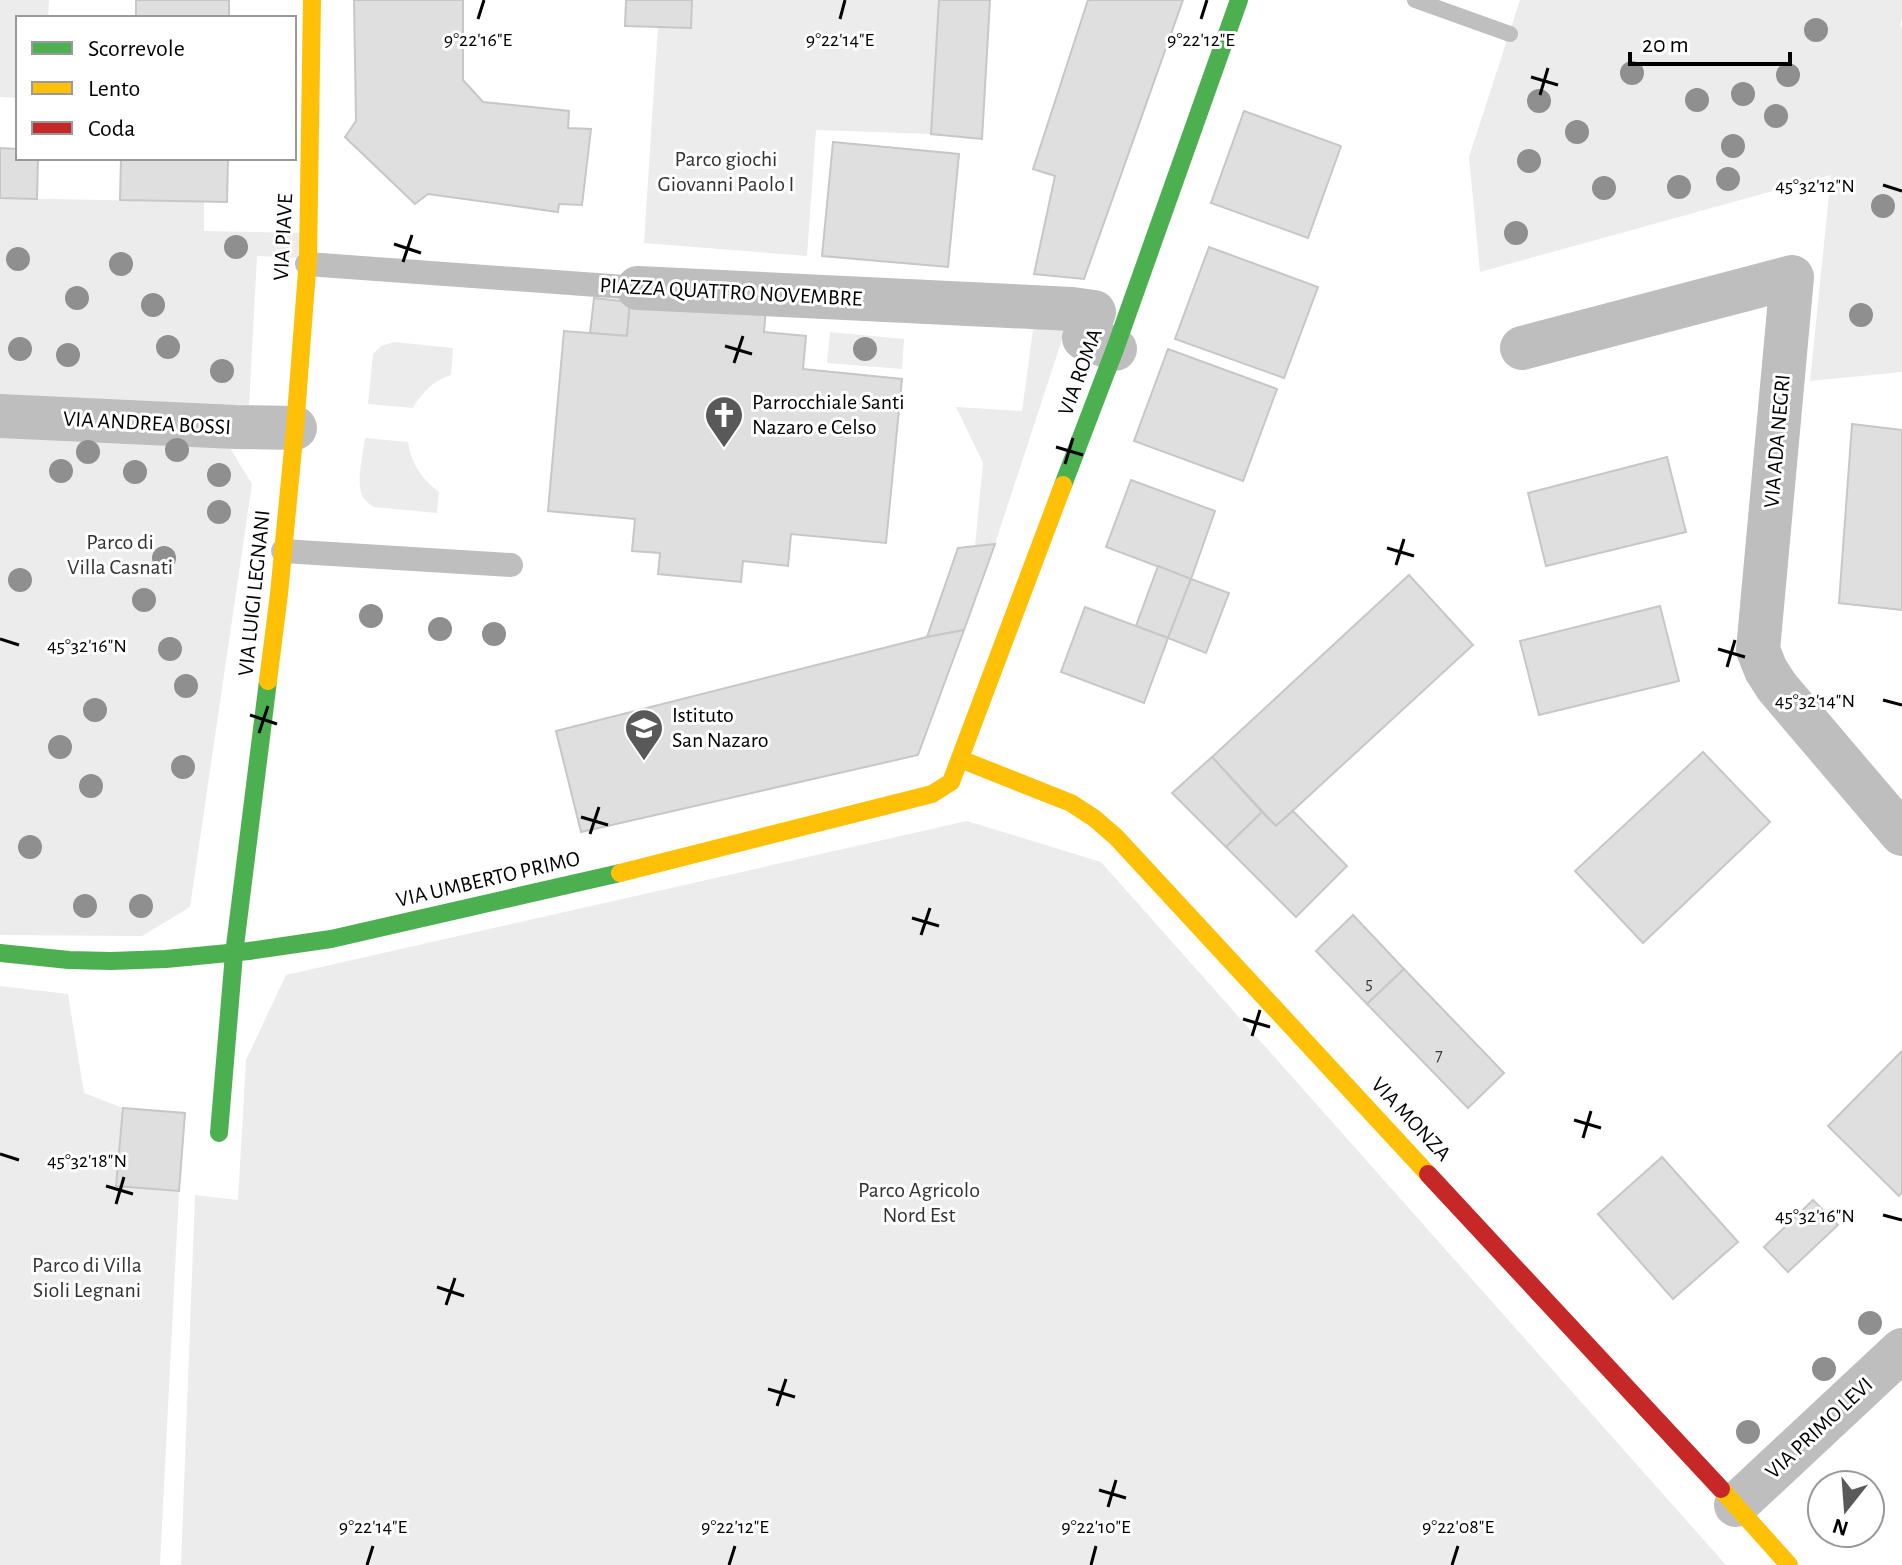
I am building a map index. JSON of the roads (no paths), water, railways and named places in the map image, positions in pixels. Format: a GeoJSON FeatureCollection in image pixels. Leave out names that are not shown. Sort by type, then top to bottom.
{"type":"FeatureCollection","features":[{"type":"Feature","properties":{"kind":"street","name":"VIA PIAVE"},"geometry":{"type":"LineString","coordinates":[[295,428],[307,264],[312,0]]}},
{"type":"Feature","properties":{"kind":"street","name":"VIA ROMA"},"geometry":{"type":"LineString","coordinates":[[960,759],[1115,349],[1239,0]]}},
{"type":"Feature","properties":{"kind":"street","name":"VIA ADA NEGRI"},"geometry":{"type":"LineString","coordinates":[[1522,348],[1792,277],[1758,650],[1777,687],[1902,834]]}},
{"type":"Feature","properties":{"kind":"street","name":"PIAZZA QUATTRO NOVEMBRE"},"geometry":{"type":"LineString","coordinates":[[638,288],[1072,309],[1094,312],[1084,338],[1115,349]]}},
{"type":"Feature","properties":{"kind":"street","name":"VIA ANDREA BOSSI"},"geometry":{"type":"LineString","coordinates":[[0,416],[295,428]]}},
{"type":"Feature","properties":{"kind":"street","name":"VIA LUIGI LEGNANI"},"geometry":{"type":"LineString","coordinates":[[219,1133],[234,954],[295,428]]}},
{"type":"Feature","properties":{"kind":"street","name":"VIA UMBERTO PRIMO"},"geometry":{"type":"LineString","coordinates":[[0,953],[109,962],[234,954],[331,939],[590,880],[932,794],[951,782],[960,759]]}},
{"type":"Feature","properties":{"kind":"street","name":"VIA MONZA"},"geometry":{"type":"LineString","coordinates":[[960,759],[1071,803],[1116,837],[1789,1565]]}},
{"type":"Feature","properties":{"kind":"street","name":"VIA PRIMO LEVI"},"geometry":{"type":"LineString","coordinates":[[1736,1505],[1902,1350]]}},
{"type":"Feature","properties":{"kind":"lane","name":"PIAZZA QUATTRO NOVEMBRE"},"geometry":{"type":"LineString","coordinates":[[307,264],[638,288]]}},
{"type":"Feature","properties":{"kind":"lane"},"geometry":{"type":"LineString","coordinates":[[283,551],[511,565]]}},
{"type":"Feature","properties":{"kind":"waterway"},"geometry":{"type":"LineString","coordinates":[[1415,0],[1510,34]]}},
{"type":"Feature","properties":{"kind":"place","name":"Parrocchiale Santi Nazaro e Celso"},"geometry":{"type":"Point","coordinates":[724,449]}},
{"type":"Feature","properties":{"kind":"place","name":"Istituto San Nazaro"},"geometry":{"type":"Point","coordinates":[644,762]}},
{"type":"Feature","properties":{"kind":"park label","name":"Parco giochi Giovanni Paolo I"},"geometry":{"type":"Point","coordinates":[726,172]}},
{"type":"Feature","properties":{"kind":"park label","name":"Parco di Villa Casnati"},"geometry":{"type":"Point","coordinates":[120,554]}},
{"type":"Feature","properties":{"kind":"park label","name":"Parco Agricolo Nord Est"},"geometry":{"type":"Point","coordinates":[919,1202]}},
{"type":"Feature","properties":{"kind":"park label","name":"Parco di Villa Sioli Legnani"},"geometry":{"type":"Point","coordinates":[87,1278]}}]}
